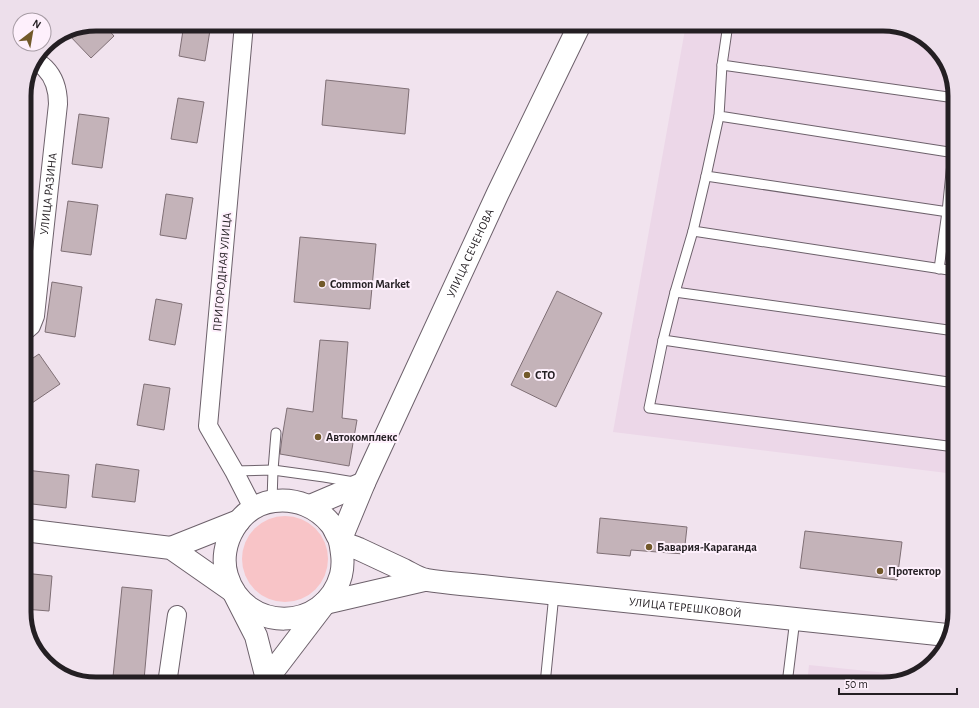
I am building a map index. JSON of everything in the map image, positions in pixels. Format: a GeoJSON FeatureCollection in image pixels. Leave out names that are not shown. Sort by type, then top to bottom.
{"type":"FeatureCollection","features":[{"type":"Feature","properties":{"kind":"main road","name":"УЛИЦА СЕЧЕНОВА"},"geometry":{"type":"LineString","coordinates":[[340,541],[364,484],[498,193],[577,31]]}},
{"type":"Feature","properties":{"kind":"main road"},"geometry":{"type":"LineString","coordinates":[[310,506],[364,484]]}},
{"type":"Feature","properties":{"kind":"main road","name":"УЛИЦА ТЕРЕШКОВОЙ"},"geometry":{"type":"LineString","coordinates":[[31,531],[171,548],[234,592],[245,605],[260,614],[277,619],[294,618],[310,613],[325,603],[335,590],[342,574],[343,557],[340,541],[333,526],[323,515],[310,506],[291,500],[255,510],[171,548]]}},
{"type":"Feature","properties":{"kind":"main road","name":"УЛИЦА ТЕРЕШКОВОЙ"},"geometry":{"type":"LineString","coordinates":[[234,592],[226,574],[224,556],[229,537],[255,510]]}},
{"type":"Feature","properties":{"kind":"main road","name":"УЛИЦА ТЕРЕШКОВОЙ"},"geometry":{"type":"LineString","coordinates":[[340,541],[424,580],[944,635]]}},
{"type":"Feature","properties":{"kind":"main road","name":"УЛИЦА ТЕРЕШКОВОЙ"},"geometry":{"type":"LineString","coordinates":[[325,603],[424,580]]}},
{"type":"Feature","properties":{"kind":"main road"},"geometry":{"type":"LineString","coordinates":[[234,592],[256,636],[266,677]]}},
{"type":"Feature","properties":{"kind":"main road"},"geometry":{"type":"LineString","coordinates":[[270,677],[325,603]]}},
{"type":"Feature","properties":{"kind":"street","name":"ПРИГОРОДНАЯ УЛИЦА"},"geometry":{"type":"LineString","coordinates":[[243,31],[208,426],[255,510]]}},
{"type":"Feature","properties":{"kind":"street","name":"УЛИЦА РАЗИНА"},"geometry":{"type":"LineString","coordinates":[[31,324],[35,316],[58,104],[58,92],[55,81],[45,68],[40,64]]}},
{"type":"Feature","properties":{"kind":"street"},"geometry":{"type":"LineString","coordinates":[[168,677],[177,615]]}},
{"type":"Feature","properties":{"kind":"lane"},"geometry":{"type":"LineString","coordinates":[[727,31],[722,64],[719,116],[693,231],[663,340],[649,408],[948,446]]}},
{"type":"Feature","properties":{"kind":"lane"},"geometry":{"type":"LineString","coordinates":[[722,64],[948,97]]}},
{"type":"Feature","properties":{"kind":"lane"},"geometry":{"type":"LineString","coordinates":[[719,116],[948,152]]}},
{"type":"Feature","properties":{"kind":"lane"},"geometry":{"type":"LineString","coordinates":[[706,176],[948,213]]}},
{"type":"Feature","properties":{"kind":"lane"},"geometry":{"type":"LineString","coordinates":[[939,269],[948,227]]}},
{"type":"Feature","properties":{"kind":"lane"},"geometry":{"type":"LineString","coordinates":[[693,231],[948,270]]}},
{"type":"Feature","properties":{"kind":"lane"},"geometry":{"type":"LineString","coordinates":[[675,292],[948,330]]}},
{"type":"Feature","properties":{"kind":"lane"},"geometry":{"type":"LineString","coordinates":[[663,340],[948,382]]}},
{"type":"Feature","properties":{"kind":"lane"},"geometry":{"type":"LineString","coordinates":[[255,510],[273,470],[276,432]]}},
{"type":"Feature","properties":{"kind":"lane"},"geometry":{"type":"LineString","coordinates":[[234,471],[273,470],[364,484]]}},
{"type":"Feature","properties":{"kind":"lane"},"geometry":{"type":"LineString","coordinates":[[546,677],[554,594]]}},
{"type":"Feature","properties":{"kind":"lane"},"geometry":{"type":"LineString","coordinates":[[788,677],[794,619]]}},
{"type":"Feature","properties":{"kind":"shaded area"},"geometry":{"type":"Polygon","coordinates":[[[685,31],[883,31],[904,34],[923,44],[937,60],[945,75],[948,96],[948,473],[613,432],[685,31]]]}},
{"type":"Feature","properties":{"kind":"shaded area"},"geometry":{"type":"Polygon","coordinates":[[[277,516],[293,516],[302,519],[316,528],[325,542],[328,551],[328,567],[325,576],[316,590],[302,599],[293,602],[277,602],[261,595],[254,590],[249,583],[242,567],[242,551],[249,535],[254,528],[261,523],[277,516]]]}},
{"type":"Feature","properties":{"kind":"shaded area"},"geometry":{"type":"Polygon","coordinates":[[[809,665],[902,675],[883,677],[808,677],[809,665]]]}},
{"type":"Feature","properties":{"kind":"building"},"geometry":{"type":"Polygon","coordinates":[[[109,31],[114,36],[91,58],[70,36],[87,32],[109,31]]]}},
{"type":"Feature","properties":{"kind":"building"},"geometry":{"type":"Polygon","coordinates":[[[183,31],[210,31],[205,61],[179,56],[183,31]]]}},
{"type":"Feature","properties":{"kind":"building"},"geometry":{"type":"Polygon","coordinates":[[[326,80],[409,89],[405,134],[322,125],[326,80]]]}},
{"type":"Feature","properties":{"kind":"building"},"geometry":{"type":"Polygon","coordinates":[[[178,98],[204,102],[197,143],[171,139],[178,98]]]}},
{"type":"Feature","properties":{"kind":"building"},"geometry":{"type":"Polygon","coordinates":[[[79,114],[109,118],[102,168],[72,164],[79,114]]]}},
{"type":"Feature","properties":{"kind":"building"},"geometry":{"type":"Polygon","coordinates":[[[166,194],[193,198],[186,239],[160,235],[166,194]]]}},
{"type":"Feature","properties":{"kind":"building"},"geometry":{"type":"Polygon","coordinates":[[[68,201],[98,205],[91,255],[61,251],[68,201]]]}},
{"type":"Feature","properties":{"kind":"building"},"geometry":{"type":"Polygon","coordinates":[[[300,237],[376,244],[370,309],[294,302],[300,237]]]}},
{"type":"Feature","properties":{"kind":"building"},"geometry":{"type":"Polygon","coordinates":[[[52,282],[82,287],[75,337],[45,332],[52,282]]]}},
{"type":"Feature","properties":{"kind":"building"},"geometry":{"type":"Polygon","coordinates":[[[557,291],[602,313],[556,407],[511,385],[557,291]]]}},
{"type":"Feature","properties":{"kind":"building"},"geometry":{"type":"Polygon","coordinates":[[[156,299],[182,304],[175,345],[149,340],[156,299]]]}},
{"type":"Feature","properties":{"kind":"building","name":"Автокомплекс"},"geometry":{"type":"Polygon","coordinates":[[[320,340],[348,342],[342,418],[357,420],[349,466],[280,454],[287,408],[313,412],[320,340]]]}},
{"type":"Feature","properties":{"kind":"building"},"geometry":{"type":"Polygon","coordinates":[[[39,354],[60,384],[32,403],[31,402],[31,359],[39,354]]]}},
{"type":"Feature","properties":{"kind":"building"},"geometry":{"type":"Polygon","coordinates":[[[144,384],[170,388],[164,430],[137,425],[144,384]]]}},
{"type":"Feature","properties":{"kind":"building"},"geometry":{"type":"Polygon","coordinates":[[[96,464],[139,470],[135,502],[92,497],[96,464]]]}},
{"type":"Feature","properties":{"kind":"building"},"geometry":{"type":"Polygon","coordinates":[[[31,471],[69,475],[66,508],[31,504],[31,471]]]}},
{"type":"Feature","properties":{"kind":"building"},"geometry":{"type":"Polygon","coordinates":[[[600,518],[687,527],[684,554],[631,550],[630,556],[597,553],[600,518]]]}},
{"type":"Feature","properties":{"kind":"building"},"geometry":{"type":"Polygon","coordinates":[[[805,531],[902,542],[897,580],[800,568],[805,531]]]}},
{"type":"Feature","properties":{"kind":"building"},"geometry":{"type":"Polygon","coordinates":[[[31,574],[52,576],[49,611],[31,610],[31,574]]]}},
{"type":"Feature","properties":{"kind":"building"},"geometry":{"type":"Polygon","coordinates":[[[122,587],[152,590],[144,677],[113,677],[122,587]]]}},
{"type":"Feature","properties":{"kind":"place","name":"Common Market"},"geometry":{"type":"Point","coordinates":[322,284]}},
{"type":"Feature","properties":{"kind":"place","name":"СТО"},"geometry":{"type":"Point","coordinates":[527,375]}},
{"type":"Feature","properties":{"kind":"place","name":"Автокомплекс"},"geometry":{"type":"Point","coordinates":[318,437]}},
{"type":"Feature","properties":{"kind":"place","name":"Бавария-Караганда"},"geometry":{"type":"Point","coordinates":[649,547]}},
{"type":"Feature","properties":{"kind":"place","name":"Протектор"},"geometry":{"type":"Point","coordinates":[880,571]}}]}
